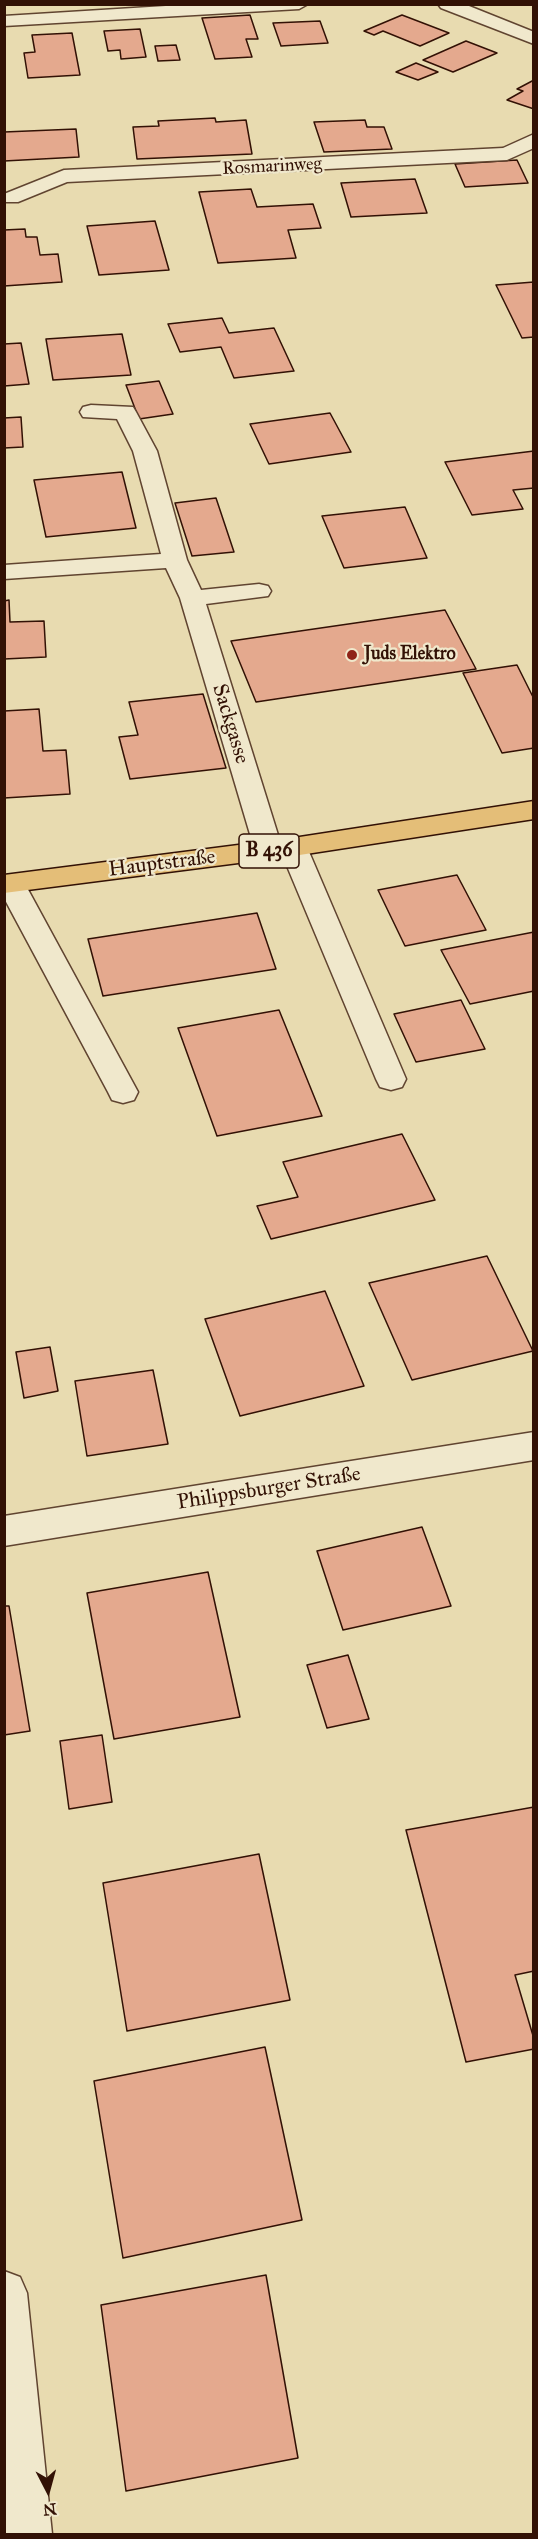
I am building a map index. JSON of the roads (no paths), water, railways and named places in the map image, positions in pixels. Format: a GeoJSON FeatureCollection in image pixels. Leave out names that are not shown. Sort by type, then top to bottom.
{"type":"FeatureCollection","features":[{"type":"Feature","properties":{"kind":"main road","name":"Hauptstraße"},"geometry":{"type":"LineString","coordinates":[[8,884],[281,849],[534,810]]}},
{"type":"Feature","properties":{"kind":"street"},"geometry":{"type":"LineString","coordinates":[[4,21],[299,4]]}},
{"type":"Feature","properties":{"kind":"street"},"geometry":{"type":"LineString","coordinates":[[447,4],[534,39]]}},
{"type":"Feature","properties":{"kind":"street","name":"Rosmarinweg"},"geometry":{"type":"LineString","coordinates":[[11,198],[64,176],[507,154],[534,140]]}},
{"type":"Feature","properties":{"kind":"street","name":"Sackgasse"},"geometry":{"type":"LineString","coordinates":[[91,412],[126,412],[145,451],[175,560],[192,598],[281,849],[391,1079]]}},
{"type":"Feature","properties":{"kind":"street"},"geometry":{"type":"LineString","coordinates":[[4,572],[175,560]]}},
{"type":"Feature","properties":{"kind":"street"},"geometry":{"type":"LineString","coordinates":[[192,598],[259,591]]}},
{"type":"Feature","properties":{"kind":"street"},"geometry":{"type":"LineString","coordinates":[[8,884],[123,1092]]}},
{"type":"Feature","properties":{"kind":"street","name":"Philippsburger Straße"},"geometry":{"type":"LineString","coordinates":[[4,1531],[534,1446]]}},
{"type":"Feature","properties":{"kind":"street"},"geometry":{"type":"LineString","coordinates":[[4,2293],[28,2535]]}},
{"type":"Feature","properties":{"kind":"place","name":"Juds Elektro"},"geometry":{"type":"Point","coordinates":[352,655]}}]}
